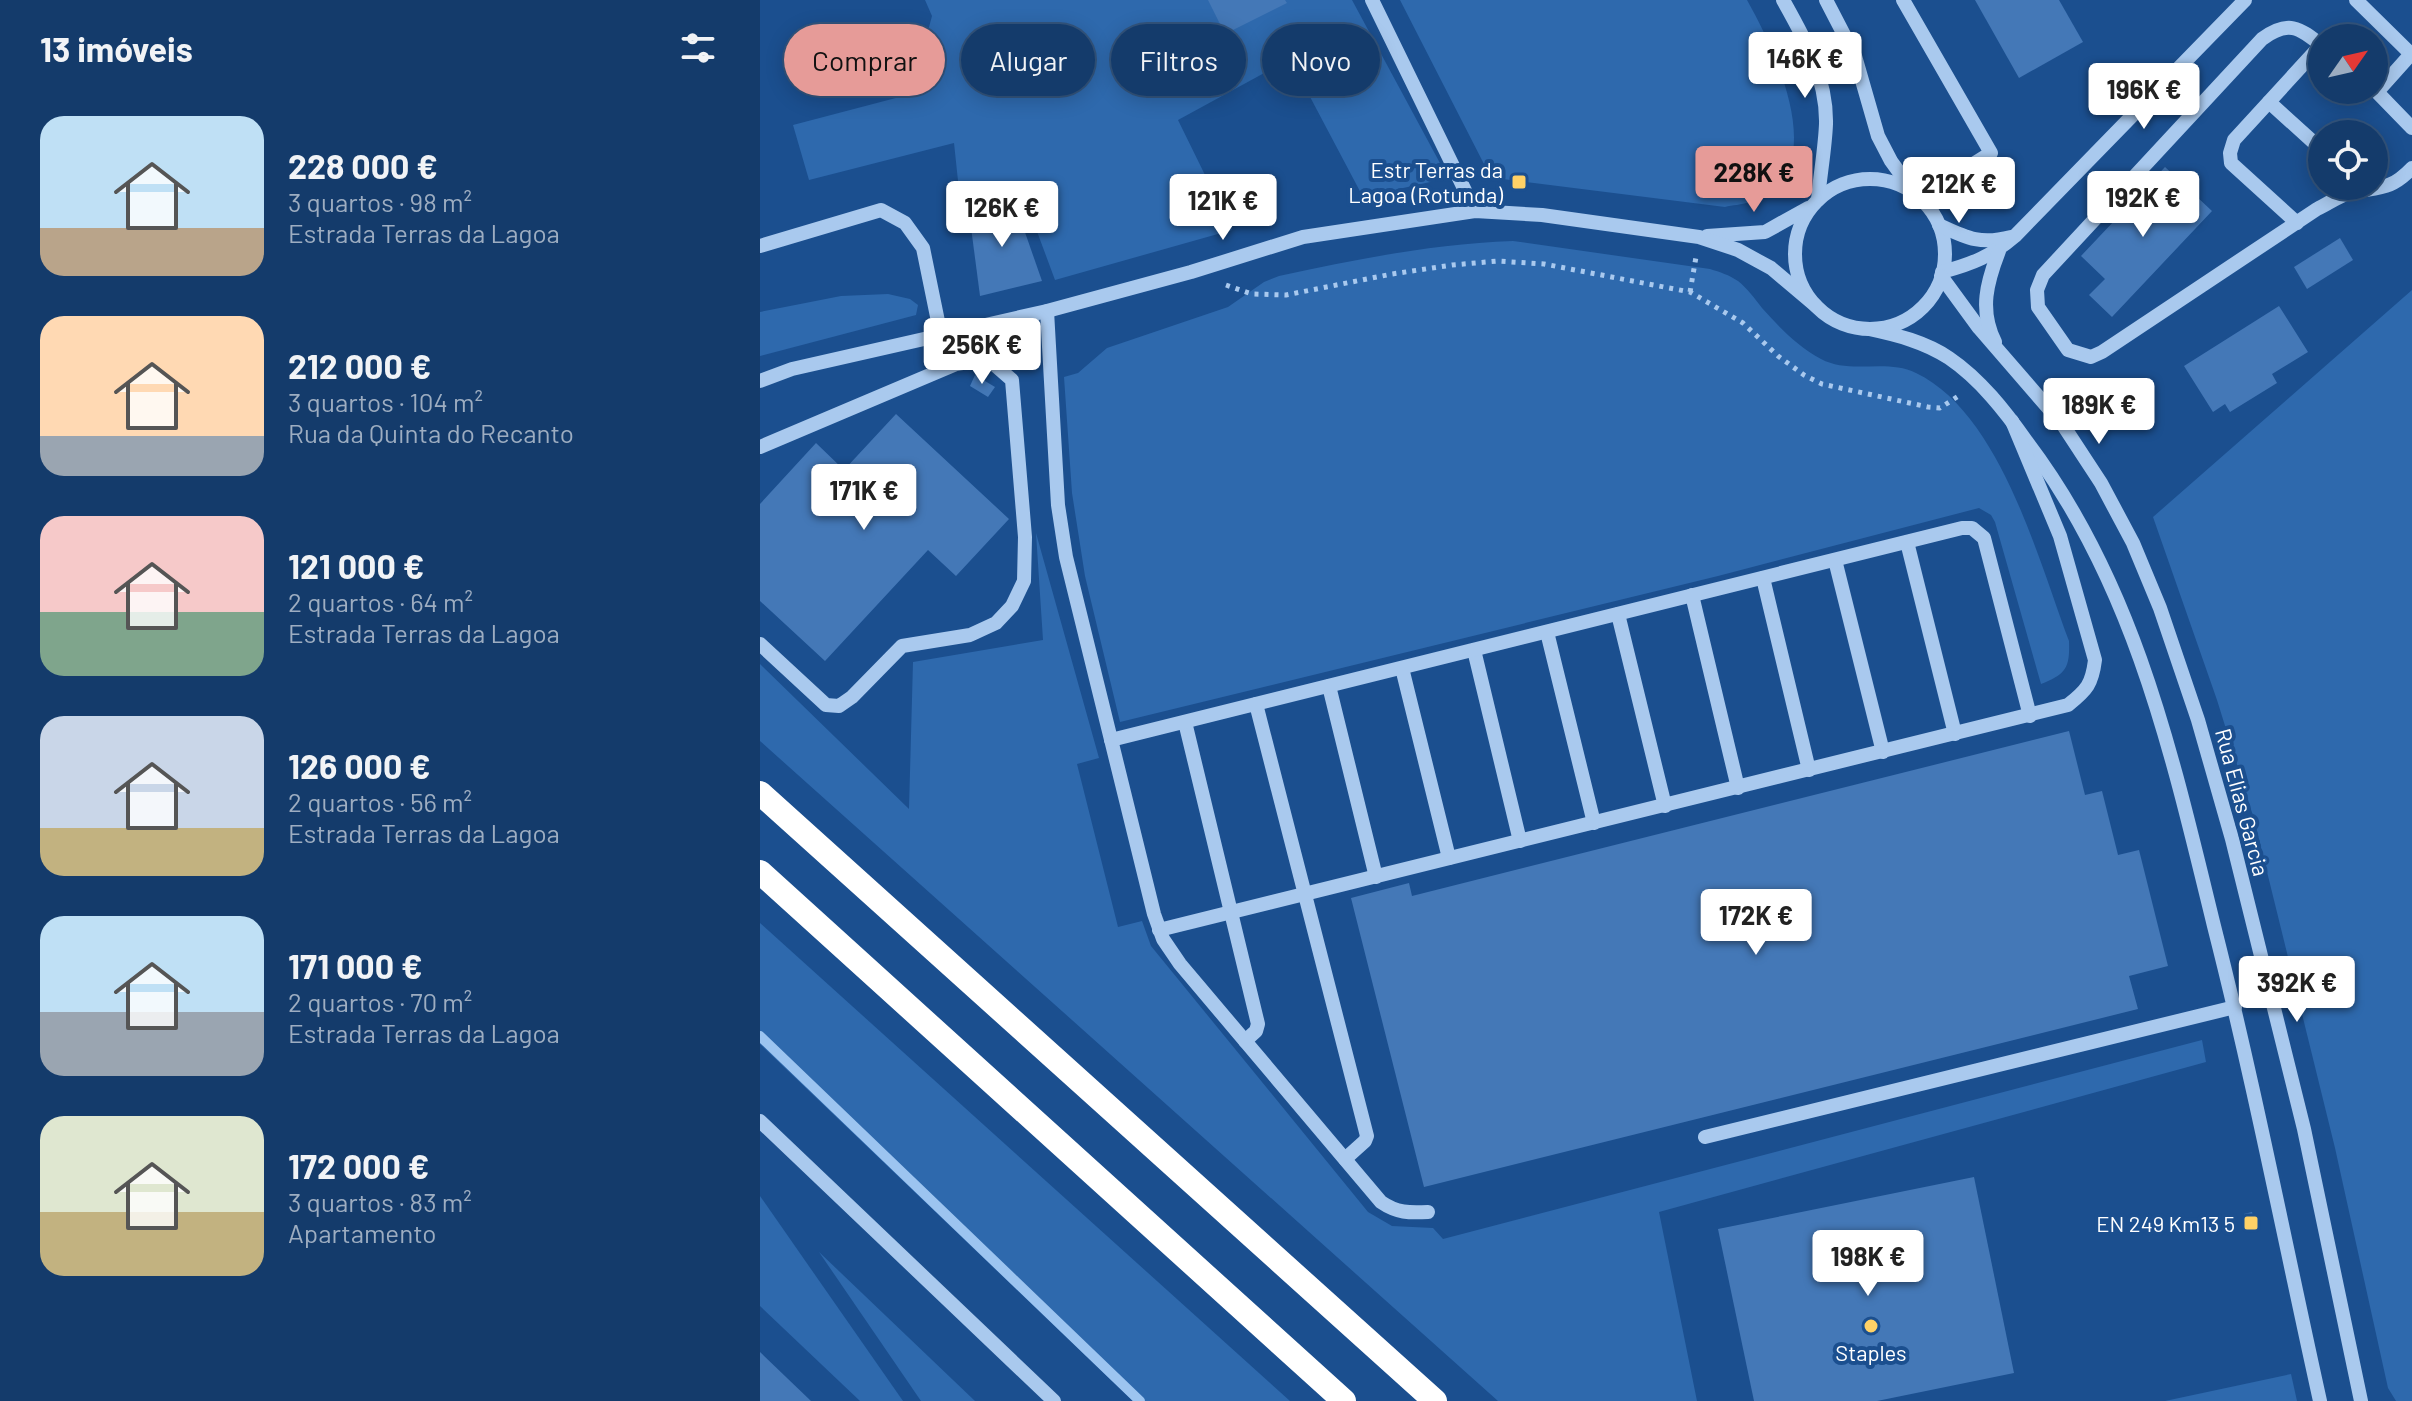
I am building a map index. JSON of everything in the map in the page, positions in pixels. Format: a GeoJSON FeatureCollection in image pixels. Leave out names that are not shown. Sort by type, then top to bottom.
{"type":"FeatureCollection","features":[{"type":"Feature","properties":{"kind":"highway"},"geometry":{"type":"LineString","coordinates":[[760,793],[1435,1401]]}},
{"type":"Feature","properties":{"kind":"highway"},"geometry":{"type":"LineString","coordinates":[[760,872],[1344,1401]]}},
{"type":"Feature","properties":{"kind":"street"},"geometry":{"type":"LineString","coordinates":[[1372,0],[1475,211]]}},
{"type":"Feature","properties":{"kind":"street"},"geometry":{"type":"LineString","coordinates":[[1783,0],[1816,62],[1823,93],[1826,123],[1815,202],[1798,230],[1794,250],[1796,271],[1804,290],[1816,306]]}},
{"type":"Feature","properties":{"kind":"street"},"geometry":{"type":"LineString","coordinates":[[1826,0],[1855,56],[1878,136],[1891,161],[1929,208],[1939,225],[1944,245],[1942,274],[1931,297],[1919,311],[1904,321],[1869,329]]}},
{"type":"Feature","properties":{"kind":"street"},"geometry":{"type":"LineString","coordinates":[[1903,0],[1991,153],[1917,196]]}},
{"type":"Feature","properties":{"kind":"street"},"geometry":{"type":"LineString","coordinates":[[1942,274],[1999,251],[2245,0]]}},
{"type":"Feature","properties":{"kind":"street"},"geometry":{"type":"LineString","coordinates":[[2356,0],[2412,54],[2388,78]]}},
{"type":"Feature","properties":{"kind":"street"},"geometry":{"type":"LineString","coordinates":[[2308,35],[2292,27],[2274,30],[2262,39],[2043,275],[2037,290],[2038,307],[2068,350],[2091,357],[2336,200]]}},
{"type":"Feature","properties":{"kind":"street"},"geometry":{"type":"LineString","coordinates":[[2297,223],[2231,163],[2230,153],[2234,140],[2308,61]]}},
{"type":"Feature","properties":{"kind":"street"},"geometry":{"type":"LineString","coordinates":[[2269,102],[2308,137]]}},
{"type":"Feature","properties":{"kind":"street"},"geometry":{"type":"LineString","coordinates":[[2388,104],[2412,128]]}},
{"type":"Feature","properties":{"kind":"street"},"geometry":{"type":"LineString","coordinates":[[2388,185],[2404,177],[2412,168]]}},
{"type":"Feature","properties":{"kind":"street"},"geometry":{"type":"LineString","coordinates":[[1699,237],[1765,232],[1837,185],[1857,179],[1877,179],[1897,184],[1917,196]]}},
{"type":"Feature","properties":{"kind":"street"},"geometry":{"type":"LineString","coordinates":[[760,246],[881,210],[905,223],[923,248],[941,336]]}},
{"type":"Feature","properties":{"kind":"street"},"geometry":{"type":"LineString","coordinates":[[760,381],[792,369],[1047,311],[1191,272],[1303,237],[1475,211],[1542,215],[1699,237],[1738,250],[1771,268],[1832,319],[1924,345],[1949,358],[1976,380],[2012,421],[2056,481],[2101,560],[2130,626],[2181,793],[2235,1007],[2320,1401]]}},
{"type":"Feature","properties":{"kind":"street"},"geometry":{"type":"LineString","coordinates":[[1939,225],[1972,240],[1993,241],[2015,236]]}},
{"type":"Feature","properties":{"kind":"street"},"geometry":{"type":"LineString","coordinates":[[1999,251],[1987,280],[1985,311],[2003,356]]}},
{"type":"Feature","properties":{"kind":"street","name":"Rua Elias Garcia"},"geometry":{"type":"LineString","coordinates":[[1942,274],[2003,356],[2063,425],[2101,483],[2133,543],[2179,661],[2232,839],[2301,1115],[2361,1401]]}},
{"type":"Feature","properties":{"kind":"street"},"geometry":{"type":"LineString","coordinates":[[1047,311],[1058,505],[1066,557],[1159,930],[1180,964],[1381,1202],[1393,1211],[1428,1212]]}},
{"type":"Feature","properties":{"kind":"street"},"geometry":{"type":"LineString","coordinates":[[760,644],[826,705],[839,706],[852,697],[902,646],[970,635],[996,623],[1012,606],[1024,581],[1025,537],[1013,388],[1012,380],[988,359],[984,325]]}},
{"type":"Feature","properties":{"kind":"street"},"geometry":{"type":"LineString","coordinates":[[760,447],[956,364],[988,359]]}},
{"type":"Feature","properties":{"kind":"street"},"geometry":{"type":"LineString","coordinates":[[1159,930],[2068,705],[2092,680],[2095,660],[2060,536],[2012,421]]}},
{"type":"Feature","properties":{"kind":"street"},"geometry":{"type":"LineString","coordinates":[[1111,740],[1962,528],[1972,528],[1984,538],[2030,716]]}},
{"type":"Feature","properties":{"kind":"street"},"geometry":{"type":"LineString","coordinates":[[1907,542],[1955,734]]}},
{"type":"Feature","properties":{"kind":"street"},"geometry":{"type":"LineString","coordinates":[[1835,560],[1883,752]]}},
{"type":"Feature","properties":{"kind":"street"},"geometry":{"type":"LineString","coordinates":[[1763,578],[1809,770]]}},
{"type":"Feature","properties":{"kind":"street"},"geometry":{"type":"LineString","coordinates":[[1692,595],[1738,788]]}},
{"type":"Feature","properties":{"kind":"street"},"geometry":{"type":"LineString","coordinates":[[1618,614],[1665,806]]}},
{"type":"Feature","properties":{"kind":"street"},"geometry":{"type":"LineString","coordinates":[[1547,632],[1594,823]]}},
{"type":"Feature","properties":{"kind":"street"},"geometry":{"type":"LineString","coordinates":[[1474,650],[1520,841]]}},
{"type":"Feature","properties":{"kind":"street"},"geometry":{"type":"LineString","coordinates":[[1402,668],[1449,858]]}},
{"type":"Feature","properties":{"kind":"street"},"geometry":{"type":"LineString","coordinates":[[1329,686],[1376,877]]}},
{"type":"Feature","properties":{"kind":"street"},"geometry":{"type":"LineString","coordinates":[[1256,704],[1367,1136],[1345,1159]]}},
{"type":"Feature","properties":{"kind":"street"},"geometry":{"type":"LineString","coordinates":[[1185,722],[1258,1024],[1256,1031],[1245,1041]]}},
{"type":"Feature","properties":{"kind":"street"},"geometry":{"type":"LineString","coordinates":[[1705,1137],[2235,1007]]}},
{"type":"Feature","properties":{"kind":"street"},"geometry":{"type":"LineString","coordinates":[[760,1121],[1054,1401]]}},
{"type":"Feature","properties":{"kind":"path"},"geometry":{"type":"LineString","coordinates":[[1690,292],[1699,237]]}},
{"type":"Feature","properties":{"kind":"path"},"geometry":{"type":"LineString","coordinates":[[1191,272],[1252,294],[1286,295],[1392,274],[1498,261],[1544,264],[1690,292],[1743,323],[1778,356],[1822,384],[1940,408],[1976,380]]}},
{"type":"Feature","properties":{"kind":"shaded area"},"geometry":{"type":"Polygon","coordinates":[[[925,0],[1352,0],[1365,24],[1262,24],[1262,74],[1246,83],[1246,24],[1111,24],[1111,96],[1222,96],[1178,120],[1232,230],[1055,280],[1022,191],[961,209],[954,143],[809,180],[793,125],[903,96],[945,96],[945,24],[930,24],[932,16],[925,0]]]}},
{"type":"Feature","properties":{"kind":"shaded area"},"geometry":{"type":"Polygon","coordinates":[[[1400,0],[1747,0],[1773,53],[1787,94],[1794,134],[1791,158],[1776,181],[1762,194],[1746,203],[1725,207],[1495,178],[1485,166],[1400,0]]]}},
{"type":"Feature","properties":{"kind":"shaded area"},"geometry":{"type":"Polygon","coordinates":[[[1380,52],[1448,178],[1363,197],[1310,96],[1380,96],[1380,52]]]}},
{"type":"Feature","properties":{"kind":"shaded area"},"geometry":{"type":"Polygon","coordinates":[[[1513,241],[1710,269],[1741,284],[1789,336],[1821,359],[1844,366],[1905,369],[1945,393],[1971,420],[2012,491],[2069,641],[2069,658],[2065,669],[2041,684],[1995,522],[1991,515],[1979,508],[1718,576],[1120,722],[1085,576],[1072,493],[1064,377],[1078,373],[1107,348],[1228,307],[1264,282],[1279,276],[1395,253],[1513,241]]]}},
{"type":"Feature","properties":{"kind":"shaded area"},"geometry":{"type":"Polygon","coordinates":[[[2412,290],[2412,1401],[2396,1401],[2388,1388],[2335,1148],[2254,819],[2217,700],[2153,517],[2412,290]]]}},
{"type":"Feature","properties":{"kind":"shaded area"},"geometry":{"type":"Polygon","coordinates":[[[888,294],[910,299],[918,305],[916,315],[760,356],[760,312],[841,296],[888,294]]]}},
{"type":"Feature","properties":{"kind":"shaded area"},"geometry":{"type":"Polygon","coordinates":[[[1036,533],[1099,758],[1077,764],[1118,927],[1142,921],[1151,946],[1368,1212],[1392,1226],[1433,1228],[1443,1239],[2202,1040],[2206,1062],[1659,1212],[1697,1401],[1498,1401],[760,741],[760,664],[909,809],[913,662],[1043,640],[1036,533]]]}},
{"type":"Feature","properties":{"kind":"shaded area"},"geometry":{"type":"Polygon","coordinates":[[[760,923],[1290,1401],[1133,1401],[760,1044],[760,923]]]}},
{"type":"Feature","properties":{"kind":"shaded area"},"geometry":{"type":"Polygon","coordinates":[[[760,1196],[903,1401],[860,1401],[760,1306],[760,1196]]]}},
{"type":"Feature","properties":{"kind":"shaded area"},"geometry":{"type":"Polygon","coordinates":[[[819,1252],[975,1401],[921,1401],[819,1252]]]}},
{"type":"Feature","properties":{"kind":"shaded area"},"geometry":{"type":"Polygon","coordinates":[[[2291,1374],[2297,1401],[2165,1401],[2291,1374]]]}},
{"type":"Feature","properties":{"kind":"building"},"geometry":{"type":"Polygon","coordinates":[[[1208,0],[1285,0],[1287,3],[1245,24],[1220,24],[1208,0]]]}},
{"type":"Feature","properties":{"kind":"building"},"geometry":{"type":"Polygon","coordinates":[[[1975,0],[2059,0],[2083,42],[2019,78],[1975,0]]]}},
{"type":"Feature","properties":{"kind":"building"},"geometry":{"type":"Polygon","coordinates":[[[2165,167],[2212,211],[2112,317],[2089,295],[2105,279],[2081,256],[2165,167]]]}},
{"type":"Feature","properties":{"kind":"building"},"geometry":{"type":"Polygon","coordinates":[[[1013,198],[1042,281],[980,296],[969,212],[1013,198]]]}},
{"type":"Feature","properties":{"kind":"building"},"geometry":{"type":"Polygon","coordinates":[[[2340,238],[2353,260],[2307,289],[2294,267],[2340,238]]]}},
{"type":"Feature","properties":{"kind":"building"},"geometry":{"type":"Polygon","coordinates":[[[2279,306],[2308,352],[2272,374],[2277,383],[2230,412],[2225,404],[2213,412],[2184,366],[2279,306]]]}},
{"type":"Feature","properties":{"kind":"building"},"geometry":{"type":"Polygon","coordinates":[[[975,375],[995,387],[988,397],[970,386],[975,375]]]}},
{"type":"Feature","properties":{"kind":"building"},"geometry":{"type":"Polygon","coordinates":[[[896,414],[1009,519],[956,576],[928,550],[825,661],[760,601],[760,504],[816,443],[844,470],[896,414]]]}},
{"type":"Feature","properties":{"kind":"building"},"geometry":{"type":"Polygon","coordinates":[[[2069,731],[2085,795],[2102,791],[2118,855],[2139,850],[2168,966],[2129,976],[2138,1009],[1424,1187],[1351,898],[1409,883],[1412,896],[2069,731]]]}},
{"type":"Feature","properties":{"kind":"building","name":"Staples"},"geometry":{"type":"Polygon","coordinates":[[[1974,1177],[2014,1373],[1877,1401],[1754,1401],[1718,1229],[1974,1177]]]}},
{"type":"Feature","properties":{"kind":"building"},"geometry":{"type":"Polygon","coordinates":[[[2252,1212],[2257,1230],[2249,1232],[2244,1214],[2252,1212]]]}},
{"type":"Feature","properties":{"kind":"building"},"geometry":{"type":"Polygon","coordinates":[[[760,1352],[811,1401],[760,1401],[760,1352]]]}},
{"type":"Feature","properties":{"kind":"waterway"},"geometry":{"type":"LineString","coordinates":[[760,1036],[1140,1401]]}},
{"type":"Feature","properties":{"kind":"place","name":"Estr Terras da Lagoa (Rotunda)"},"geometry":{"type":"Point","coordinates":[1519,182]}},
{"type":"Feature","properties":{"kind":"place","name":"EN 249 Km13 5"},"geometry":{"type":"Point","coordinates":[2251,1223]}},
{"type":"Feature","properties":{"kind":"place","name":"Staples"},"geometry":{"type":"Point","coordinates":[1871,1326]}}]}
